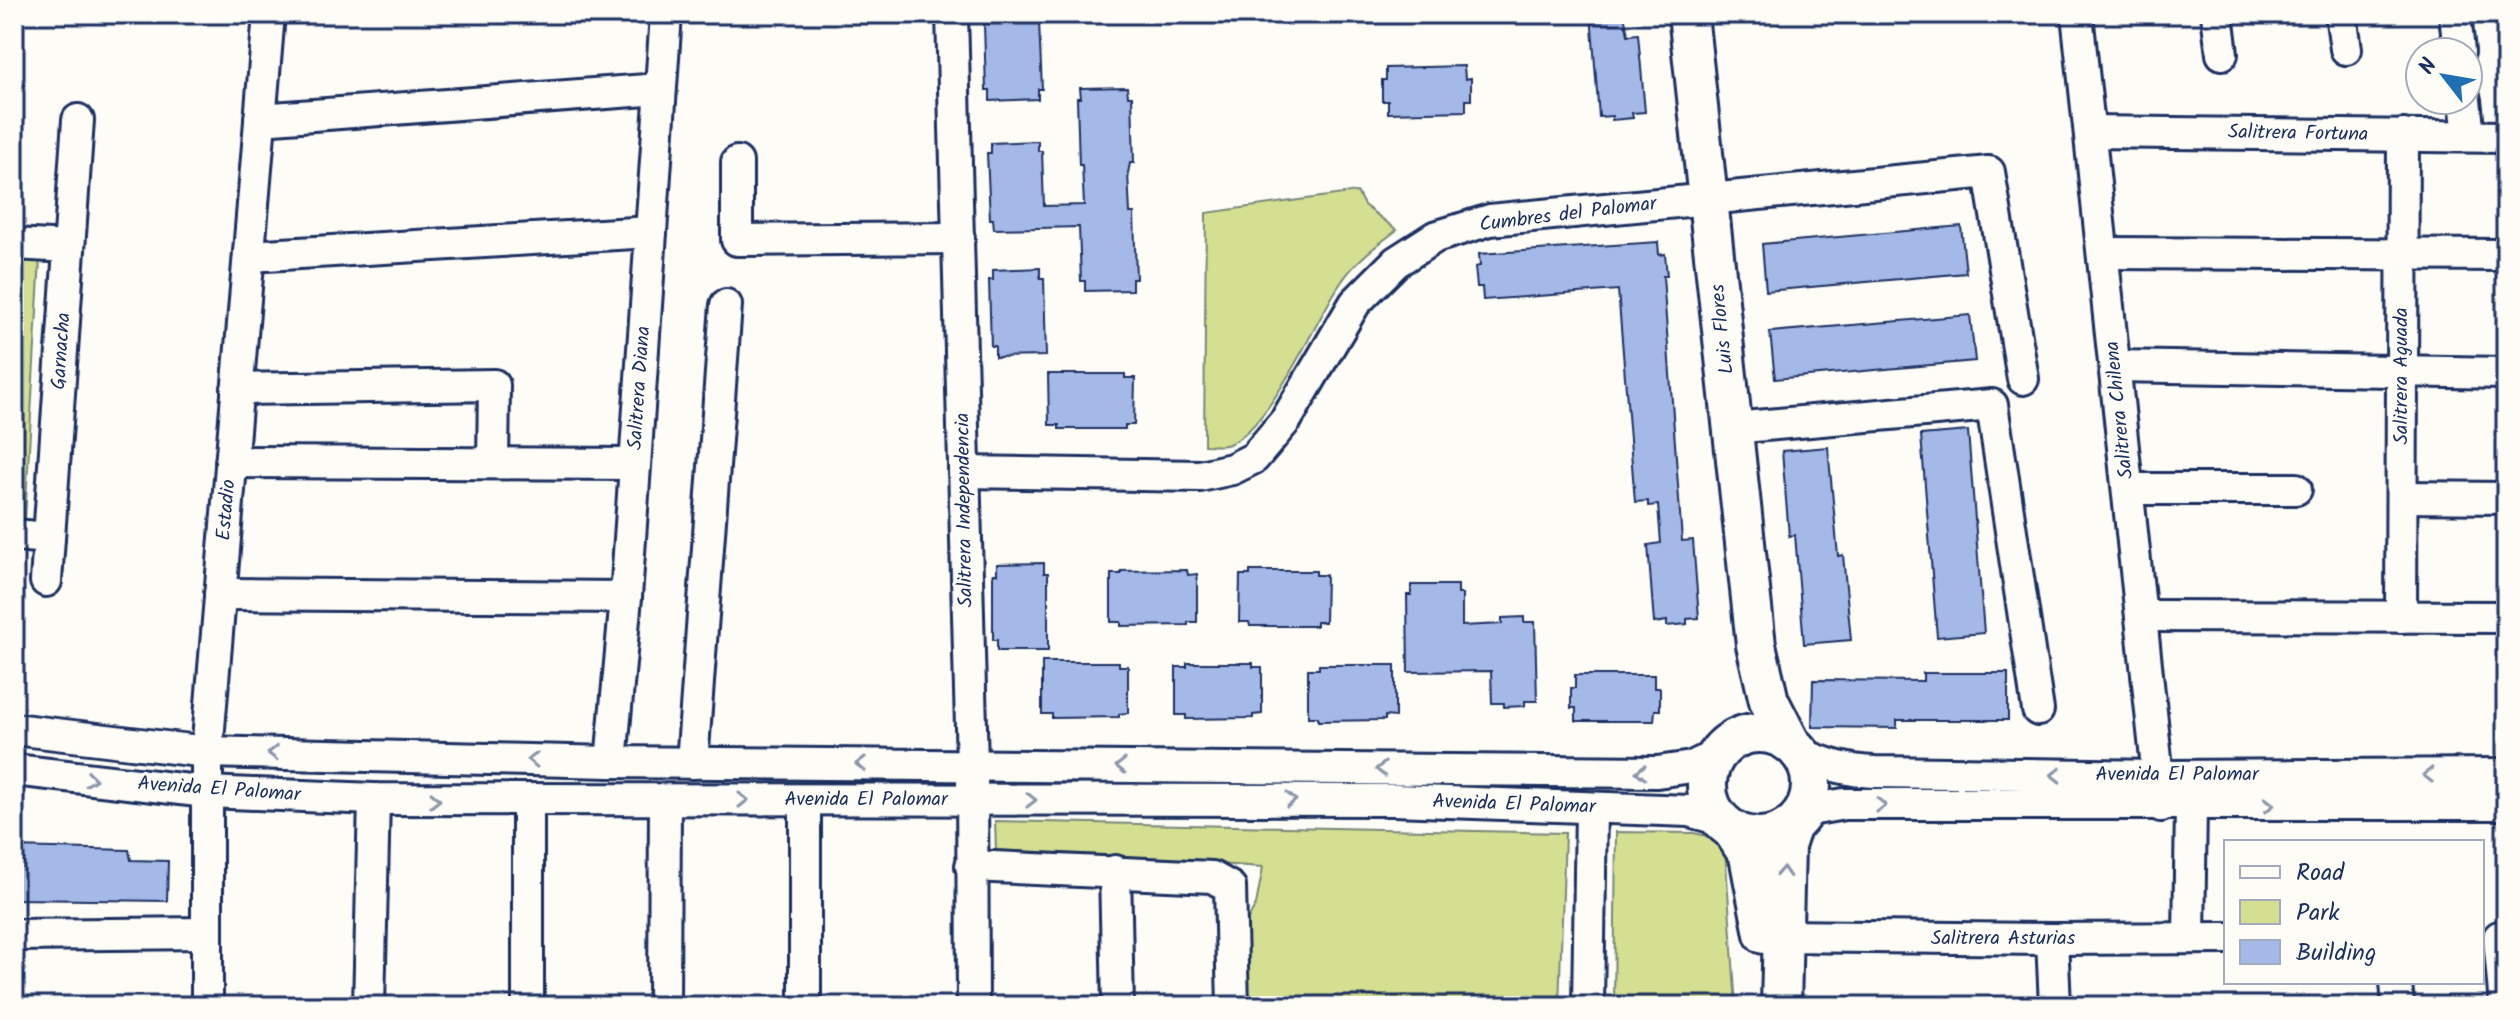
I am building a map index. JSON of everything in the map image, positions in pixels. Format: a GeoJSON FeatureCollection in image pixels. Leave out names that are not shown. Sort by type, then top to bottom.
{"type":"FeatureCollection","features":[{"type":"Feature","properties":{"kind":"main road","name":"Luis Flores"},"geometry":{"type":"LineString","coordinates":[[1688,14],[1756,645],[1769,701],[1796,748]]}},
{"type":"Feature","properties":{"kind":"main road","name":"Luis Flores"},"geometry":{"type":"LineString","coordinates":[[1726,746],[1747,721],[1752,703],[1756,645]]}},
{"type":"Feature","properties":{"kind":"main road"},"geometry":{"type":"LineString","coordinates":[[1726,825],[1749,837],[1767,837],[1785,831],[1798,818],[1808,804],[1811,786],[1809,769],[1796,748],[1775,735],[1759,732],[1726,746],[1708,770],[1706,786],[1709,804],[1749,856],[1779,1006]]}},
{"type":"Feature","properties":{"kind":"main road"},"geometry":{"type":"LineString","coordinates":[[1779,1006],[1785,846],[1798,818]]}},
{"type":"Feature","properties":{"kind":"street","name":"Estadio"},"geometry":{"type":"LineString","coordinates":[[207,1006],[207,752],[269,14]]}},
{"type":"Feature","properties":{"kind":"street","name":"Salitrera Diana"},"geometry":{"type":"LineString","coordinates":[[611,762],[626,597],[666,14]]}},
{"type":"Feature","properties":{"kind":"street","name":"Salitrera Independencia"},"geometry":{"type":"LineString","coordinates":[[952,14],[972,765],[973,1006]]}},
{"type":"Feature","properties":{"kind":"street","name":"Salitrera Chilena"},"geometry":{"type":"LineString","coordinates":[[2077,14],[2160,791]]}},
{"type":"Feature","properties":{"kind":"street"},"geometry":{"type":"LineString","coordinates":[[2217,14],[2222,54]]}},
{"type":"Feature","properties":{"kind":"street"},"geometry":{"type":"LineString","coordinates":[[2341,14],[2346,49]]}},
{"type":"Feature","properties":{"kind":"street"},"geometry":{"type":"LineString","coordinates":[[2455,14],[2457,36]]}},
{"type":"Feature","properties":{"kind":"street"},"geometry":{"type":"LineString","coordinates":[[260,119],[660,89]]}},
{"type":"Feature","properties":{"kind":"street"},"geometry":{"type":"LineString","coordinates":[[2467,116],[2469,136]]}},
{"type":"Feature","properties":{"kind":"street","name":"Garnacha"},"geometry":{"type":"LineString","coordinates":[[46,581],[78,120]]}},
{"type":"Feature","properties":{"kind":"street","name":"Salitrera Fortuna"},"geometry":{"type":"LineString","coordinates":[[2090,132],[2506,137]]}},
{"type":"Feature","properties":{"kind":"street","name":"Salitrera Aguada"},"geometry":{"type":"LineString","coordinates":[[2401,617],[2403,135]]}},
{"type":"Feature","properties":{"kind":"street"},"geometry":{"type":"LineString","coordinates":[[737,162],[737,240],[959,238]]}},
{"type":"Feature","properties":{"kind":"street","name":"Cumbres del Palomar"},"geometry":{"type":"LineString","coordinates":[[964,472],[1200,476],[1232,469],[1254,458],[1286,420],[1355,303],[1396,262],[1435,237],[1490,220],[1989,172],[2023,379]]}},
{"type":"Feature","properties":{"kind":"street"},"geometry":{"type":"LineString","coordinates":[[249,256],[651,232]]}},
{"type":"Feature","properties":{"kind":"street"},"geometry":{"type":"LineString","coordinates":[[14,244],[69,247]]}},
{"type":"Feature","properties":{"kind":"street"},"geometry":{"type":"LineString","coordinates":[[2103,253],[2506,255]]}},
{"type":"Feature","properties":{"kind":"street"},"geometry":{"type":"LineString","coordinates":[[692,763],[726,305]]}},
{"type":"Feature","properties":{"kind":"street"},"geometry":{"type":"LineString","coordinates":[[2115,366],[2506,373]]}},
{"type":"Feature","properties":{"kind":"street"},"geometry":{"type":"LineString","coordinates":[[237,389],[494,385],[493,463]]}},
{"type":"Feature","properties":{"kind":"street"},"geometry":{"type":"LineString","coordinates":[[1732,428],[1992,405],[2038,710]]}},
{"type":"Feature","properties":{"kind":"street"},"geometry":{"type":"LineString","coordinates":[[231,462],[635,464]]}},
{"type":"Feature","properties":{"kind":"street"},"geometry":{"type":"LineString","coordinates":[[2128,489],[2296,489]]}},
{"type":"Feature","properties":{"kind":"street"},"geometry":{"type":"LineString","coordinates":[[2402,497],[2506,498]]}},
{"type":"Feature","properties":{"kind":"street"},"geometry":{"type":"LineString","coordinates":[[14,535],[49,538]]}},
{"type":"Feature","properties":{"kind":"street"},"geometry":{"type":"LineString","coordinates":[[220,594],[626,597]]}},
{"type":"Feature","properties":{"kind":"street"},"geometry":{"type":"LineString","coordinates":[[2143,616],[2506,617]]}},
{"type":"Feature","properties":{"kind":"street","name":"Avenida El Palomar"},"geometry":{"type":"LineString","coordinates":[[14,729],[207,752],[692,763],[1657,772],[1692,767],[1726,746]]}},
{"type":"Feature","properties":{"kind":"street","name":"Avenida El Palomar"},"geometry":{"type":"LineString","coordinates":[[1796,748],[1831,766],[1852,771],[2160,791],[2191,806],[2506,804]]}},
{"type":"Feature","properties":{"kind":"street","name":"Avenida El Palomar"},"geometry":{"type":"LineString","coordinates":[[14,770],[207,792],[374,799],[1394,800],[1689,811],[1726,825]]}},
{"type":"Feature","properties":{"kind":"street","name":"Avenida El Palomar"},"geometry":{"type":"LineString","coordinates":[[1798,818],[1844,804],[2506,774]]}},
{"type":"Feature","properties":{"kind":"street"},"geometry":{"type":"LineString","coordinates":[[369,1006],[374,799]]}},
{"type":"Feature","properties":{"kind":"street"},"geometry":{"type":"LineString","coordinates":[[805,800],[805,1006]]}},
{"type":"Feature","properties":{"kind":"street"},"geometry":{"type":"LineString","coordinates":[[528,801],[528,1006]]}},
{"type":"Feature","properties":{"kind":"street"},"geometry":{"type":"LineString","coordinates":[[664,1006],[665,801]]}},
{"type":"Feature","properties":{"kind":"street"},"geometry":{"type":"LineString","coordinates":[[2189,938],[2191,806]]}},
{"type":"Feature","properties":{"kind":"street"},"geometry":{"type":"LineString","coordinates":[[1588,1006],[1591,808]]}},
{"type":"Feature","properties":{"kind":"street"},"geometry":{"type":"LineString","coordinates":[[971,866],[1212,877],[1230,887],[1233,1006]]}},
{"type":"Feature","properties":{"kind":"street"},"geometry":{"type":"LineString","coordinates":[[1115,871],[1118,1006]]}},
{"type":"Feature","properties":{"kind":"street"},"geometry":{"type":"LineString","coordinates":[[14,935],[207,933]]}},
{"type":"Feature","properties":{"kind":"street","name":"Salitrera Asturias"},"geometry":{"type":"LineString","coordinates":[[1781,936],[2224,938]]}},
{"type":"Feature","properties":{"kind":"street"},"geometry":{"type":"LineString","coordinates":[[2496,937],[2505,1006]]}},
{"type":"Feature","properties":{"kind":"street"},"geometry":{"type":"LineString","coordinates":[[2052,939],[2055,1006]]}},
{"type":"Feature","properties":{"kind":"street"},"geometry":{"type":"LineString","coordinates":[[2396,984],[2398,1006]]}},
{"type":"Feature","properties":{"kind":"green space"},"geometry":{"type":"Polygon","coordinates":[[[1357,192],[1364,205],[1397,230],[1366,254],[1346,276],[1260,418],[1229,444],[1204,445],[1206,213],[1357,192]]]}},
{"type":"Feature","properties":{"kind":"green space"},"geometry":{"type":"Polygon","coordinates":[[[14,257],[40,258],[25,519],[14,518],[14,257]]]}},
{"type":"Feature","properties":{"kind":"green space"},"geometry":{"type":"Polygon","coordinates":[[[995,821],[1565,833],[1559,1006],[1246,1006],[1247,921],[1256,905],[1263,867],[996,850],[995,821]]]}},
{"type":"Feature","properties":{"kind":"green space"},"geometry":{"type":"Polygon","coordinates":[[[1616,832],[1694,833],[1711,837],[1725,849],[1736,1006],[1614,1006],[1616,832]]]}},
{"type":"Feature","properties":{"kind":"building"},"geometry":{"type":"Polygon","coordinates":[[[988,14],[1035,14],[1035,22],[1039,22],[1042,89],[1038,89],[1038,99],[990,101],[990,90],[986,90],[984,24],[989,24],[988,14]]]}},
{"type":"Feature","properties":{"kind":"building"},"geometry":{"type":"Polygon","coordinates":[[[1591,14],[1624,14],[1628,35],[1638,34],[1645,112],[1632,113],[1633,118],[1612,120],[1612,116],[1599,117],[1591,14]]]}},
{"type":"Feature","properties":{"kind":"building"},"geometry":{"type":"Polygon","coordinates":[[[1464,66],[1465,79],[1471,78],[1471,100],[1466,100],[1466,111],[1388,113],[1388,101],[1382,101],[1382,80],[1386,80],[1386,68],[1464,66]]]}},
{"type":"Feature","properties":{"kind":"building"},"geometry":{"type":"Polygon","coordinates":[[[1127,87],[1128,96],[1132,96],[1134,163],[1130,163],[1128,173],[1130,213],[1134,213],[1136,279],[1132,279],[1132,290],[1085,291],[1085,281],[1081,281],[1079,227],[994,229],[993,219],[990,219],[987,153],[991,153],[991,143],[1038,141],[1038,151],[1042,151],[1044,206],[1084,205],[1082,165],[1079,165],[1077,98],[1081,98],[1080,88],[1127,87]]]}},
{"type":"Feature","properties":{"kind":"building"},"geometry":{"type":"Polygon","coordinates":[[[1961,226],[1966,273],[1766,291],[1762,244],[1961,226]]]}},
{"type":"Feature","properties":{"kind":"building"},"geometry":{"type":"Polygon","coordinates":[[[1658,242],[1659,255],[1665,254],[1667,276],[1663,276],[1682,541],[1693,540],[1699,618],[1687,619],[1687,624],[1667,626],[1667,621],[1654,623],[1648,545],[1661,543],[1658,505],[1648,506],[1648,501],[1635,502],[1618,290],[1483,300],[1482,287],[1477,287],[1475,267],[1480,266],[1479,254],[1658,242]]]}},
{"type":"Feature","properties":{"kind":"building"},"geometry":{"type":"Polygon","coordinates":[[[1040,268],[1040,278],[1044,278],[1046,356],[995,357],[995,346],[991,346],[989,280],[993,280],[993,270],[1040,268]]]}},
{"type":"Feature","properties":{"kind":"building"},"geometry":{"type":"Polygon","coordinates":[[[1970,315],[1975,361],[1775,379],[1770,332],[1970,315]]]}},
{"type":"Feature","properties":{"kind":"building"},"geometry":{"type":"Polygon","coordinates":[[[1048,374],[1125,374],[1125,378],[1135,378],[1134,425],[1125,425],[1125,429],[1059,429],[1059,425],[1049,425],[1048,374]]]}},
{"type":"Feature","properties":{"kind":"building"},"geometry":{"type":"Polygon","coordinates":[[[1968,431],[1984,633],[1937,637],[1921,435],[1968,431]]]}},
{"type":"Feature","properties":{"kind":"building"},"geometry":{"type":"Polygon","coordinates":[[[1828,447],[1838,556],[1843,555],[1851,640],[1804,644],[1795,535],[1789,536],[1782,451],[1828,447]]]}},
{"type":"Feature","properties":{"kind":"building"},"geometry":{"type":"Polygon","coordinates":[[[1044,563],[1044,573],[1048,573],[1048,651],[997,651],[997,640],[993,640],[993,574],[997,574],[997,564],[1044,563]]]}},
{"type":"Feature","properties":{"kind":"building"},"geometry":{"type":"Polygon","coordinates":[[[1187,570],[1188,575],[1197,574],[1197,622],[1188,622],[1188,625],[1121,626],[1121,622],[1111,622],[1111,574],[1121,574],[1121,571],[1187,570]]]}},
{"type":"Feature","properties":{"kind":"building"},"geometry":{"type":"Polygon","coordinates":[[[1250,571],[1316,571],[1316,575],[1326,575],[1325,622],[1316,622],[1316,626],[1250,626],[1249,622],[1239,622],[1240,575],[1250,575],[1250,571]]]}},
{"type":"Feature","properties":{"kind":"building"},"geometry":{"type":"Polygon","coordinates":[[[1411,585],[1458,585],[1458,594],[1462,594],[1462,626],[1502,624],[1502,618],[1524,617],[1524,622],[1535,622],[1537,701],[1525,701],[1525,706],[1504,707],[1504,703],[1492,703],[1491,671],[1408,672],[1407,595],[1411,595],[1411,585]]]}},
{"type":"Feature","properties":{"kind":"building"},"geometry":{"type":"Polygon","coordinates":[[[1042,662],[1119,662],[1119,666],[1128,666],[1128,713],[1119,714],[1119,717],[1052,718],[1052,714],[1042,714],[1042,662]]]}},
{"type":"Feature","properties":{"kind":"building"},"geometry":{"type":"Polygon","coordinates":[[[1187,663],[1253,663],[1253,667],[1262,667],[1262,714],[1253,715],[1253,718],[1186,719],[1186,715],[1176,715],[1176,667],[1187,667],[1187,663]]]}},
{"type":"Feature","properties":{"kind":"building"},"geometry":{"type":"Polygon","coordinates":[[[1319,665],[1395,665],[1395,717],[1385,716],[1385,720],[1318,721],[1318,717],[1308,717],[1308,669],[1319,669],[1319,665]]]}},
{"type":"Feature","properties":{"kind":"building"},"geometry":{"type":"Polygon","coordinates":[[[1923,673],[2008,673],[2008,720],[1897,720],[1897,728],[1812,727],[1813,680],[1923,681],[1923,673]]]}},
{"type":"Feature","properties":{"kind":"building"},"geometry":{"type":"Polygon","coordinates":[[[1575,675],[1654,675],[1654,688],[1660,688],[1660,710],[1655,710],[1654,721],[1576,721],[1576,708],[1571,708],[1571,688],[1575,688],[1575,675]]]}},
{"type":"Feature","properties":{"kind":"building"},"geometry":{"type":"Polygon","coordinates":[[[14,847],[129,850],[131,860],[168,861],[167,901],[14,899],[14,847]]]}}]}
